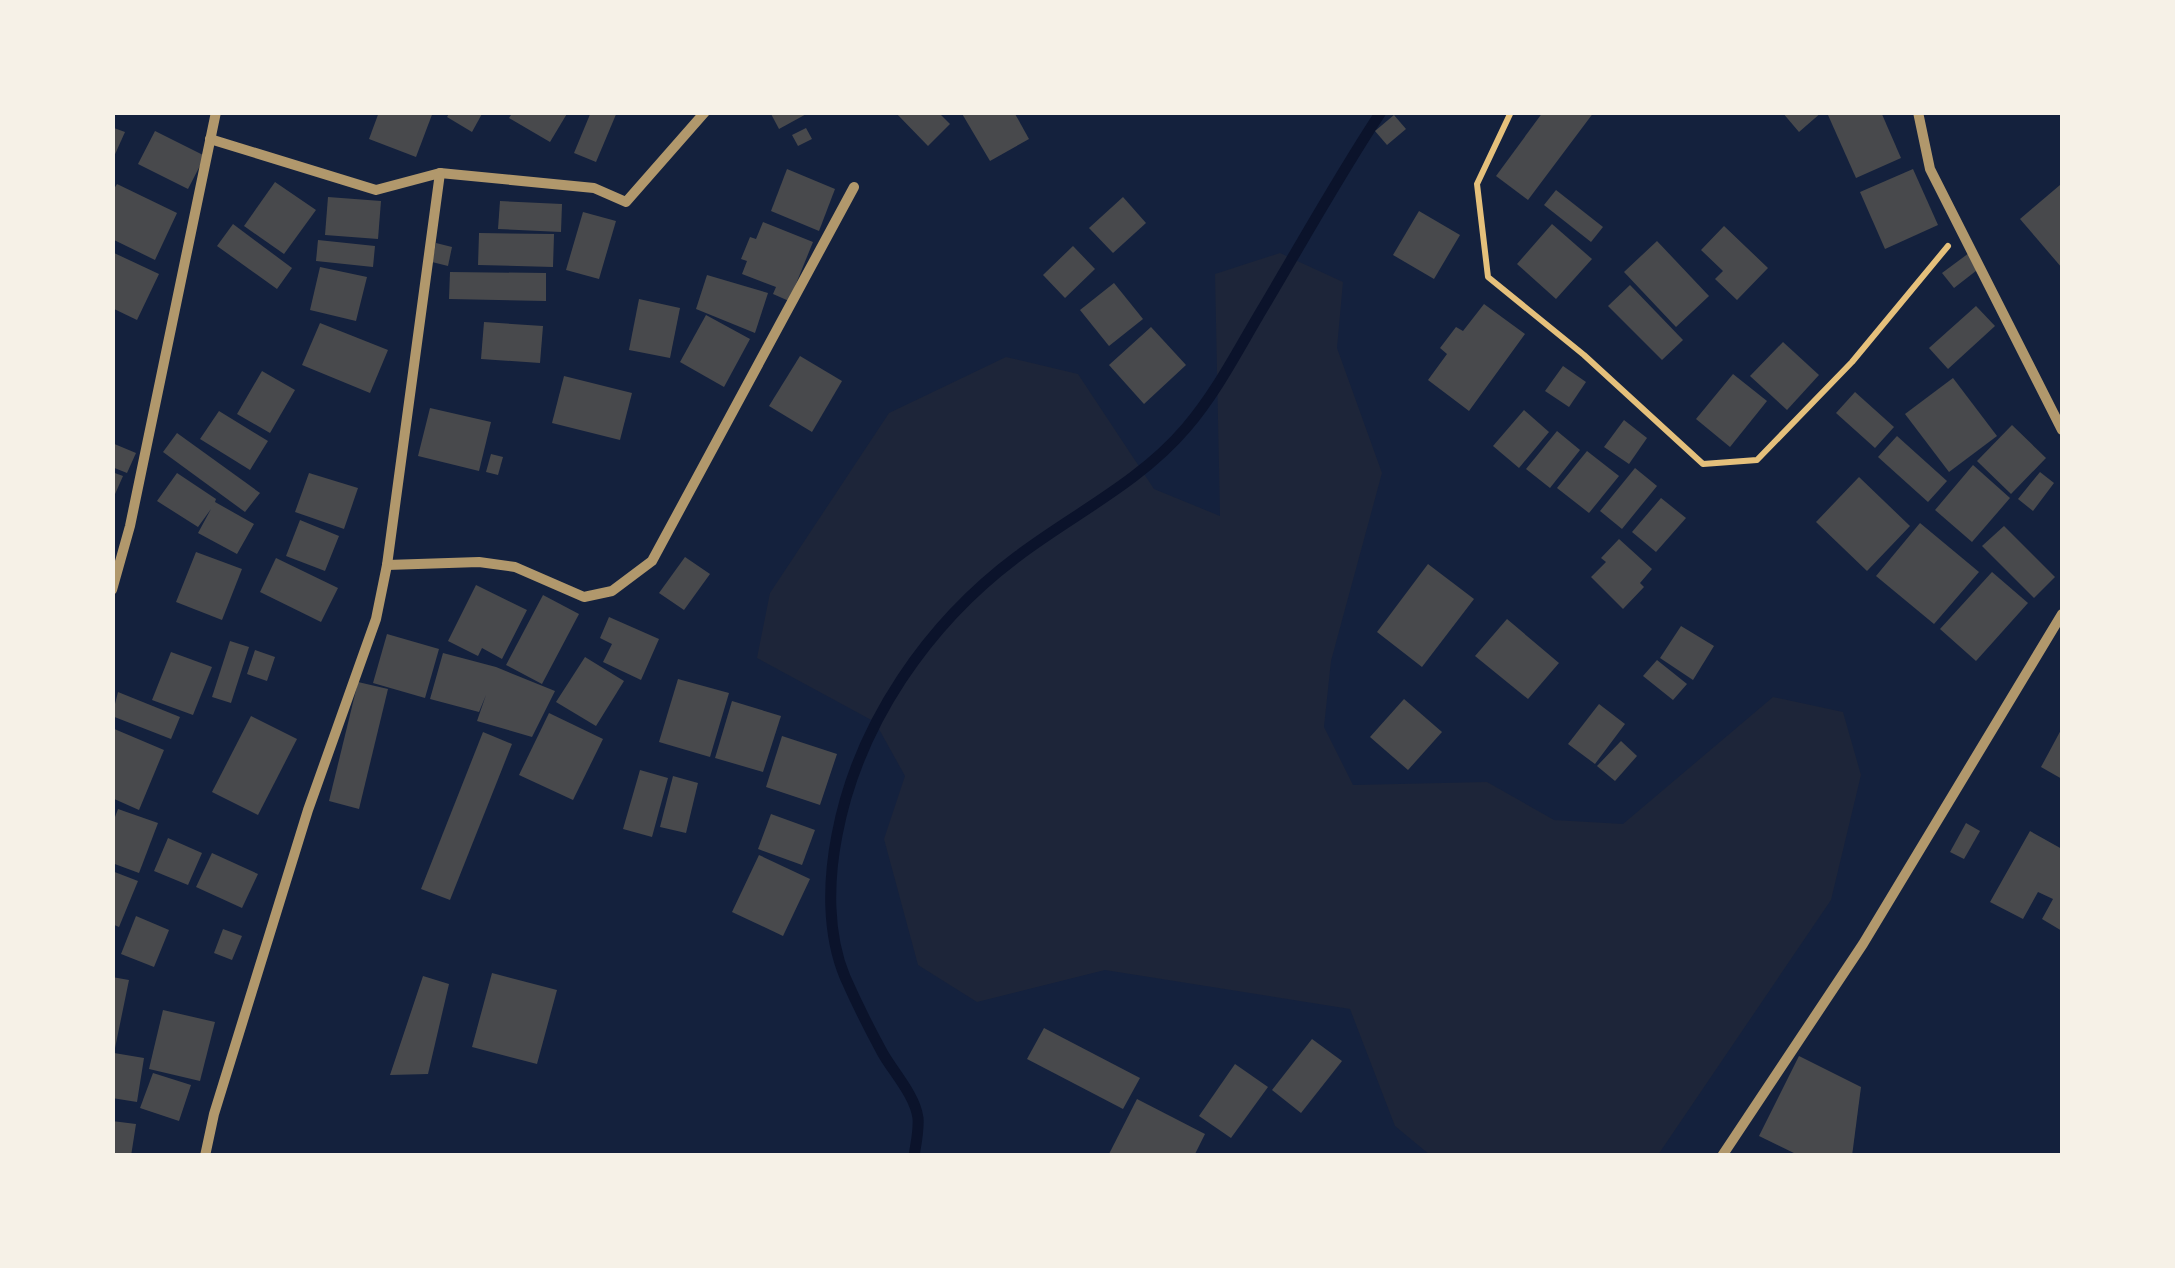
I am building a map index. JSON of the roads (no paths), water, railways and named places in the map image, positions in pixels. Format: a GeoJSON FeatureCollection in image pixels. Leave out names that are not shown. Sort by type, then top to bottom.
{"type":"FeatureCollection","features":[{"type":"Feature","properties":{"kind":"street"},"geometry":{"type":"LineString","coordinates":[[112,590],[130,526],[216,112]]}},
{"type":"Feature","properties":{"kind":"street"},"geometry":{"type":"LineString","coordinates":[[210,139],[376,190],[440,174],[594,188],[626,202],[705,112]]}},
{"type":"Feature","properties":{"kind":"street"},"geometry":{"type":"LineString","coordinates":[[1918,112],[1930,169],[2062,430]]}},
{"type":"Feature","properties":{"kind":"street"},"geometry":{"type":"LineString","coordinates":[[205,1156],[214,1114],[308,810],[376,619],[387,565],[440,174]]}},
{"type":"Feature","properties":{"kind":"street"},"geometry":{"type":"LineString","coordinates":[[387,565],[479,562],[516,567],[584,597],[612,591],[652,560],[854,187]]}},
{"type":"Feature","properties":{"kind":"street"},"geometry":{"type":"LineString","coordinates":[[1722,1156],[1863,944],[2062,614]]}},
{"type":"Feature","properties":{"kind":"waterway"},"geometry":{"type":"LineString","coordinates":[[914,1156],[916,1109],[849,986],[832,925],[837,835],[861,754],[902,679],[955,612],[1018,556],[1148,465],[1197,415],[1381,112]]}}]}
